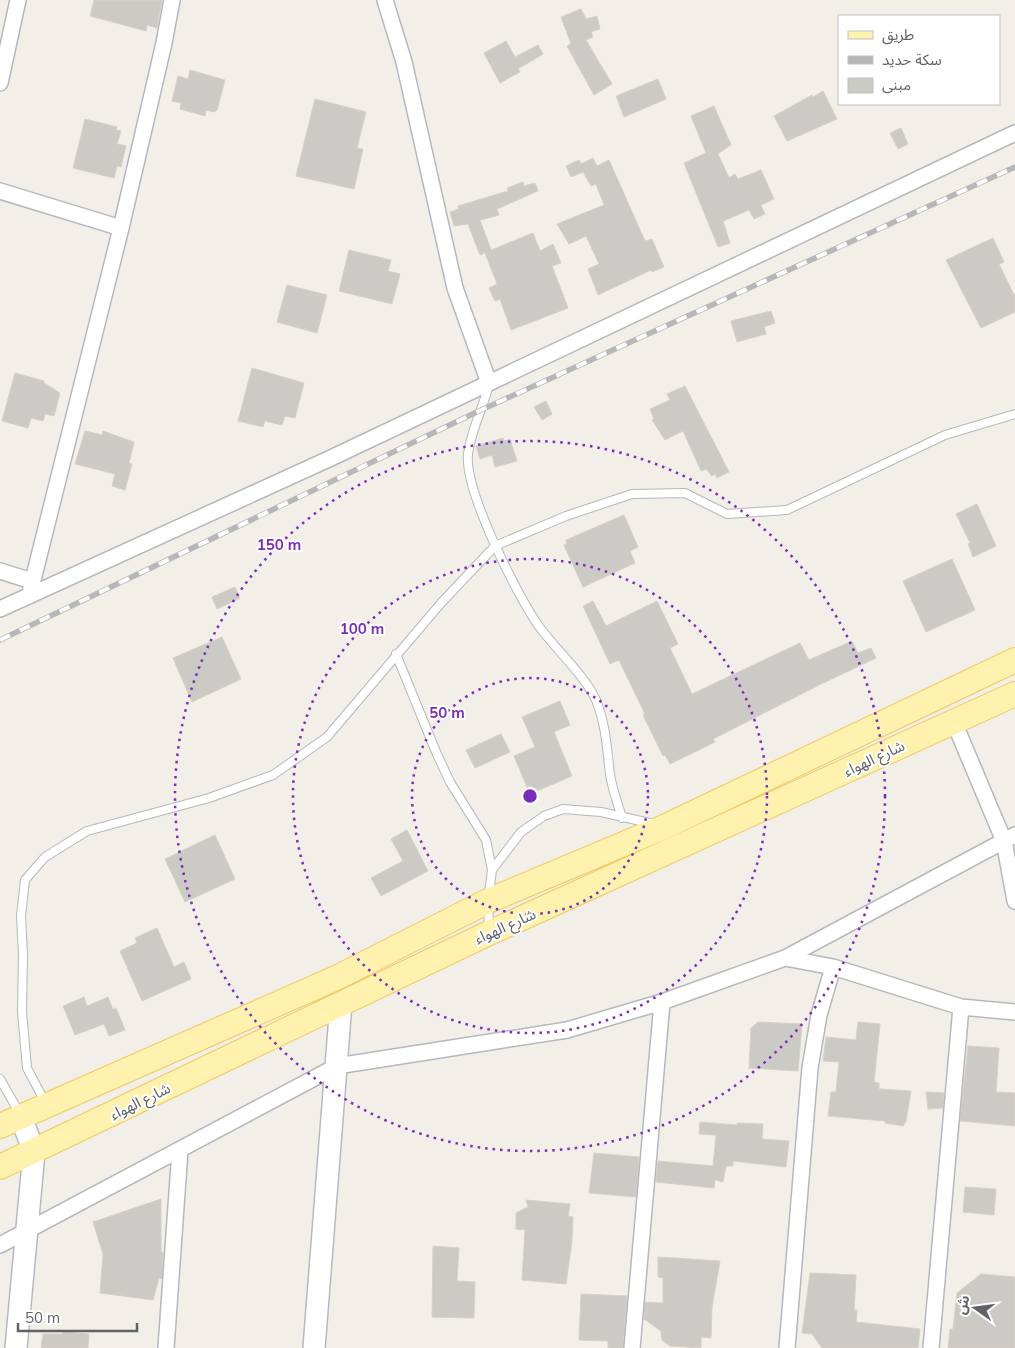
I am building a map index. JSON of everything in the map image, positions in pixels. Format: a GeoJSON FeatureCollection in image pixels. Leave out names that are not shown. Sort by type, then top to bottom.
{"type":"FeatureCollection","features":[{"type":"Feature","properties":{"kind":"main road","name":"شارع الهواء"},"geometry":{"type":"LineString","coordinates":[[0,1167],[341,1002],[490,933],[1015,660]]}},
{"type":"Feature","properties":{"kind":"main road","name":"شارع الهواء"},"geometry":{"type":"LineString","coordinates":[[0,1126],[46,1104],[336,978],[488,901],[674,836],[954,722],[1015,694]]}},
{"type":"Feature","properties":{"kind":"street"},"geometry":{"type":"LineString","coordinates":[[0,83],[18,0]]}},
{"type":"Feature","properties":{"kind":"street"},"geometry":{"type":"LineString","coordinates":[[31,588],[121,228],[172,0]]}},
{"type":"Feature","properties":{"kind":"street"},"geometry":{"type":"LineString","coordinates":[[385,0],[404,62],[455,288],[489,383]]}},
{"type":"Feature","properties":{"kind":"street"},"geometry":{"type":"LineString","coordinates":[[0,609],[31,588],[489,383],[1015,133]]}},
{"type":"Feature","properties":{"kind":"street"},"geometry":{"type":"LineString","coordinates":[[0,191],[121,228]]}},
{"type":"Feature","properties":{"kind":"street"},"geometry":{"type":"LineString","coordinates":[[0,571],[31,588]]}},
{"type":"Feature","properties":{"kind":"street"},"geometry":{"type":"LineString","coordinates":[[954,722],[1009,838],[1015,901]]}},
{"type":"Feature","properties":{"kind":"street"},"geometry":{"type":"LineString","coordinates":[[0,1245],[337,1066],[567,1030],[662,1002],[785,958],[1009,838]]}},
{"type":"Feature","properties":{"kind":"street"},"geometry":{"type":"LineString","coordinates":[[785,958],[833,967],[961,1007],[1015,1012]]}},
{"type":"Feature","properties":{"kind":"street"},"geometry":{"type":"LineString","coordinates":[[787,1348],[810,1068],[819,1015],[833,967]]}},
{"type":"Feature","properties":{"kind":"street"},"geometry":{"type":"LineString","coordinates":[[314,1348],[341,1002]]}},
{"type":"Feature","properties":{"kind":"street"},"geometry":{"type":"LineString","coordinates":[[632,1348],[662,1002]]}},
{"type":"Feature","properties":{"kind":"street"},"geometry":{"type":"LineString","coordinates":[[931,1348],[961,1007]]}},
{"type":"Feature","properties":{"kind":"street"},"geometry":{"type":"LineString","coordinates":[[16,1348],[34,1152],[21,1116]]}},
{"type":"Feature","properties":{"kind":"street"},"geometry":{"type":"LineString","coordinates":[[166,1348],[180,1150]]}},
{"type":"Feature","properties":{"kind":"lane"},"geometry":{"type":"LineString","coordinates":[[489,383],[468,454],[468,468],[495,546],[538,624],[595,699],[607,736],[610,776],[622,818]]}},
{"type":"Feature","properties":{"kind":"lane"},"geometry":{"type":"LineString","coordinates":[[46,1104],[27,1068],[22,1012],[23,954],[21,916],[25,880],[45,857],[87,831],[209,798],[273,775],[327,737],[396,654],[495,546],[566,516],[632,494],[686,493],[728,514],[787,510],[945,435],[1015,414]]}},
{"type":"Feature","properties":{"kind":"lane"},"geometry":{"type":"LineString","coordinates":[[396,654],[450,782],[486,840],[492,870],[488,901],[490,933]]}},
{"type":"Feature","properties":{"kind":"lane"},"geometry":{"type":"LineString","coordinates":[[492,870],[521,832],[544,816],[563,809],[601,812],[674,836]]}},
{"type":"Feature","properties":{"kind":"lane"},"geometry":{"type":"LineString","coordinates":[[0,1079],[21,1116]]}},
{"type":"Feature","properties":{"kind":"building"},"geometry":{"type":"Polygon","coordinates":[[[94,0],[162,0],[157,28],[147,25],[146,31],[90,16],[94,0]]]}},
{"type":"Feature","properties":{"kind":"building"},"geometry":{"type":"Polygon","coordinates":[[[581,9],[586,19],[597,16],[600,29],[591,32],[593,37],[586,40],[612,84],[594,95],[567,46],[571,44],[561,17],[581,9]]]}},
{"type":"Feature","properties":{"kind":"building"},"geometry":{"type":"Polygon","coordinates":[[[506,41],[515,57],[538,45],[543,54],[518,69],[520,72],[500,83],[484,53],[506,41]]]}},
{"type":"Feature","properties":{"kind":"building"},"geometry":{"type":"Polygon","coordinates":[[[190,70],[225,80],[217,110],[214,112],[206,110],[205,116],[180,109],[181,103],[172,101],[178,76],[188,79],[190,70]]]}},
{"type":"Feature","properties":{"kind":"building"},"geometry":{"type":"Polygon","coordinates":[[[658,79],[666,99],[624,117],[616,96],[658,79]]]}},
{"type":"Feature","properties":{"kind":"building"},"geometry":{"type":"Polygon","coordinates":[[[823,91],[837,119],[787,141],[774,116],[823,91]]]}},
{"type":"Feature","properties":{"kind":"building"},"geometry":{"type":"Polygon","coordinates":[[[315,99],[366,112],[357,148],[363,149],[354,189],[296,176],[315,99]]]}},
{"type":"Feature","properties":{"kind":"building"},"geometry":{"type":"Polygon","coordinates":[[[714,106],[731,145],[718,154],[729,178],[735,174],[738,179],[761,170],[774,199],[761,205],[765,214],[754,219],[749,210],[723,221],[730,243],[718,247],[684,163],[706,153],[691,116],[714,106]]]}},
{"type":"Feature","properties":{"kind":"building"},"geometry":{"type":"Polygon","coordinates":[[[85,119],[117,127],[116,130],[121,131],[117,144],[126,146],[121,167],[117,166],[114,178],[73,168],[85,119]]]}},
{"type":"Feature","properties":{"kind":"building"},"geometry":{"type":"Polygon","coordinates":[[[901,128],[908,144],[898,149],[890,133],[901,128]]]}},
{"type":"Feature","properties":{"kind":"building"},"geometry":{"type":"Polygon","coordinates":[[[593,158],[597,166],[609,160],[645,241],[652,239],[664,267],[652,272],[651,270],[598,295],[588,269],[599,264],[586,236],[569,244],[557,224],[604,205],[596,184],[591,186],[583,172],[571,177],[566,166],[579,160],[581,164],[593,158]]]}},
{"type":"Feature","properties":{"kind":"building"},"geometry":{"type":"Polygon","coordinates":[[[523,182],[524,186],[535,183],[538,191],[497,209],[499,215],[480,220],[491,250],[533,233],[540,251],[553,244],[561,263],[552,266],[568,308],[511,330],[500,299],[495,301],[489,288],[497,284],[485,253],[480,255],[468,224],[454,226],[450,212],[459,209],[458,206],[508,191],[507,188],[523,182]]]}},
{"type":"Feature","properties":{"kind":"building"},"geometry":{"type":"Polygon","coordinates":[[[993,238],[1004,262],[999,264],[1015,297],[1015,312],[981,328],[946,260],[993,238]]]}},
{"type":"Feature","properties":{"kind":"building"},"geometry":{"type":"Polygon","coordinates":[[[349,250],[391,260],[388,271],[400,274],[392,304],[339,291],[349,250]]]}},
{"type":"Feature","properties":{"kind":"building"},"geometry":{"type":"Polygon","coordinates":[[[287,285],[327,295],[317,333],[277,322],[287,285]]]}},
{"type":"Feature","properties":{"kind":"building"},"geometry":{"type":"Polygon","coordinates":[[[771,311],[775,323],[764,327],[766,334],[737,342],[731,321],[771,311]]]}},
{"type":"Feature","properties":{"kind":"building"},"geometry":{"type":"Polygon","coordinates":[[[252,368],[304,383],[295,418],[285,416],[282,425],[265,421],[263,427],[238,421],[252,368]]]}},
{"type":"Feature","properties":{"kind":"building"},"geometry":{"type":"Polygon","coordinates":[[[15,373],[44,381],[44,383],[60,393],[54,416],[45,414],[43,421],[31,418],[28,428],[2,421],[15,373]]]}},
{"type":"Feature","properties":{"kind":"building"},"geometry":{"type":"Polygon","coordinates":[[[685,386],[729,472],[717,478],[715,474],[712,476],[706,469],[701,471],[683,431],[665,440],[652,420],[654,419],[650,409],[670,400],[667,394],[685,386]]]}},
{"type":"Feature","properties":{"kind":"building"},"geometry":{"type":"Polygon","coordinates":[[[546,401],[552,414],[542,420],[534,407],[546,401]]]}},
{"type":"Feature","properties":{"kind":"building"},"geometry":{"type":"Polygon","coordinates":[[[85,431],[102,435],[103,431],[134,442],[129,463],[132,464],[125,490],[112,486],[115,474],[75,464],[85,431]]]}},
{"type":"Feature","properties":{"kind":"building"},"geometry":{"type":"Polygon","coordinates":[[[503,438],[504,441],[510,439],[517,461],[495,467],[492,455],[480,459],[476,446],[503,438]]]}},
{"type":"Feature","properties":{"kind":"building"},"geometry":{"type":"Polygon","coordinates":[[[977,504],[996,546],[973,557],[968,544],[970,543],[956,514],[977,504]]]}},
{"type":"Feature","properties":{"kind":"building"},"geometry":{"type":"Polygon","coordinates":[[[624,515],[638,547],[630,551],[635,563],[583,587],[564,545],[567,544],[566,540],[624,515]]]}},
{"type":"Feature","properties":{"kind":"building"},"geometry":{"type":"Polygon","coordinates":[[[952,559],[975,610],[926,632],[903,581],[952,559]]]}},
{"type":"Feature","properties":{"kind":"building"},"geometry":{"type":"Polygon","coordinates":[[[235,587],[240,598],[217,609],[212,597],[235,587]]]}},
{"type":"Feature","properties":{"kind":"building"},"geometry":{"type":"Polygon","coordinates":[[[593,601],[606,626],[657,601],[678,644],[670,648],[692,694],[800,643],[809,660],[852,641],[858,653],[871,648],[876,658],[713,739],[715,742],[670,764],[665,755],[663,756],[619,660],[610,664],[583,606],[593,601]]]}},
{"type":"Feature","properties":{"kind":"building"},"geometry":{"type":"Polygon","coordinates":[[[222,637],[241,679],[192,702],[173,658],[222,637]]]}},
{"type":"Feature","properties":{"kind":"building"},"geometry":{"type":"Polygon","coordinates":[[[560,701],[570,725],[554,732],[572,776],[530,794],[514,756],[535,747],[522,717],[560,701]]]}},
{"type":"Feature","properties":{"kind":"building"},"geometry":{"type":"Polygon","coordinates":[[[501,734],[510,752],[475,768],[466,750],[501,734]]]}},
{"type":"Feature","properties":{"kind":"building"},"geometry":{"type":"Polygon","coordinates":[[[407,830],[428,871],[381,896],[371,878],[403,861],[391,839],[407,830]]]}},
{"type":"Feature","properties":{"kind":"building"},"geometry":{"type":"Polygon","coordinates":[[[215,835],[235,879],[185,902],[165,859],[215,835]]]}},
{"type":"Feature","properties":{"kind":"building"},"geometry":{"type":"Polygon","coordinates":[[[157,928],[174,967],[184,962],[191,979],[142,1001],[120,951],[137,943],[135,938],[157,928]]]}},
{"type":"Feature","properties":{"kind":"building"},"geometry":{"type":"Polygon","coordinates":[[[84,997],[87,1006],[108,997],[113,1010],[116,1008],[125,1030],[109,1036],[104,1024],[75,1035],[63,1006],[84,997]]]}},
{"type":"Feature","properties":{"kind":"building"},"geometry":{"type":"Polygon","coordinates":[[[758,1022],[802,1024],[798,1071],[749,1068],[751,1028],[758,1022]]]}},
{"type":"Feature","properties":{"kind":"building"},"geometry":{"type":"Polygon","coordinates":[[[858,1022],[880,1024],[874,1082],[879,1083],[879,1089],[911,1091],[906,1121],[903,1126],[885,1123],[885,1121],[828,1116],[831,1092],[836,1092],[839,1062],[823,1061],[826,1037],[856,1040],[858,1022]]]}},
{"type":"Feature","properties":{"kind":"building"},"geometry":{"type":"Polygon","coordinates":[[[968,1046],[999,1048],[996,1092],[1015,1093],[1015,1126],[960,1121],[968,1046]]]}},
{"type":"Feature","properties":{"kind":"building"},"geometry":{"type":"Polygon","coordinates":[[[926,1092],[944,1093],[943,1108],[928,1109],[926,1092]]]}},
{"type":"Feature","properties":{"kind":"building"},"geometry":{"type":"Polygon","coordinates":[[[700,1122],[737,1125],[737,1123],[763,1124],[762,1139],[789,1141],[786,1167],[733,1161],[733,1166],[726,1166],[723,1182],[715,1180],[714,1188],[656,1182],[658,1161],[713,1166],[716,1135],[699,1134],[700,1122]]]}},
{"type":"Feature","properties":{"kind":"building"},"geometry":{"type":"Polygon","coordinates":[[[594,1153],[639,1157],[636,1197],[589,1193],[594,1153]]]}},
{"type":"Feature","properties":{"kind":"building"},"geometry":{"type":"Polygon","coordinates":[[[965,1187],[996,1189],[994,1215],[963,1212],[965,1187]]]}},
{"type":"Feature","properties":{"kind":"building"},"geometry":{"type":"Polygon","coordinates":[[[161,1199],[162,1279],[159,1278],[153,1300],[100,1293],[103,1254],[93,1222],[161,1199]]]}},
{"type":"Feature","properties":{"kind":"building"},"geometry":{"type":"Polygon","coordinates":[[[526,1200],[570,1204],[568,1216],[573,1217],[572,1241],[566,1284],[522,1280],[525,1230],[516,1229],[516,1213],[528,1207],[526,1200]]]}},
{"type":"Feature","properties":{"kind":"building"},"geometry":{"type":"Polygon","coordinates":[[[433,1246],[459,1248],[457,1281],[475,1282],[474,1318],[432,1317],[433,1246]]]}},
{"type":"Feature","properties":{"kind":"building"},"geometry":{"type":"Polygon","coordinates":[[[658,1257],[720,1261],[712,1307],[711,1338],[701,1337],[701,1348],[670,1346],[662,1340],[661,1331],[644,1319],[645,1302],[663,1303],[663,1278],[658,1277],[658,1257]]]}},
{"type":"Feature","properties":{"kind":"building"},"geometry":{"type":"Polygon","coordinates":[[[810,1273],[856,1275],[854,1310],[857,1310],[856,1322],[920,1329],[918,1348],[822,1348],[812,1334],[802,1333],[810,1273]]]}},
{"type":"Feature","properties":{"kind":"building"},"geometry":{"type":"Polygon","coordinates":[[[981,1274],[1015,1277],[1015,1348],[948,1348],[950,1329],[953,1329],[957,1293],[981,1274]]]}},
{"type":"Feature","properties":{"kind":"building"},"geometry":{"type":"Polygon","coordinates":[[[581,1294],[627,1296],[623,1348],[608,1348],[608,1341],[579,1340],[581,1294]]]}},
{"type":"Feature","properties":{"kind":"building"},"geometry":{"type":"Polygon","coordinates":[[[63,1332],[89,1334],[88,1348],[41,1348],[43,1334],[63,1334],[63,1332]]]}},
{"type":"Feature","properties":{"kind":"railway"},"geometry":{"type":"LineString","coordinates":[[0,640],[481,410],[1015,167]]}}]}
